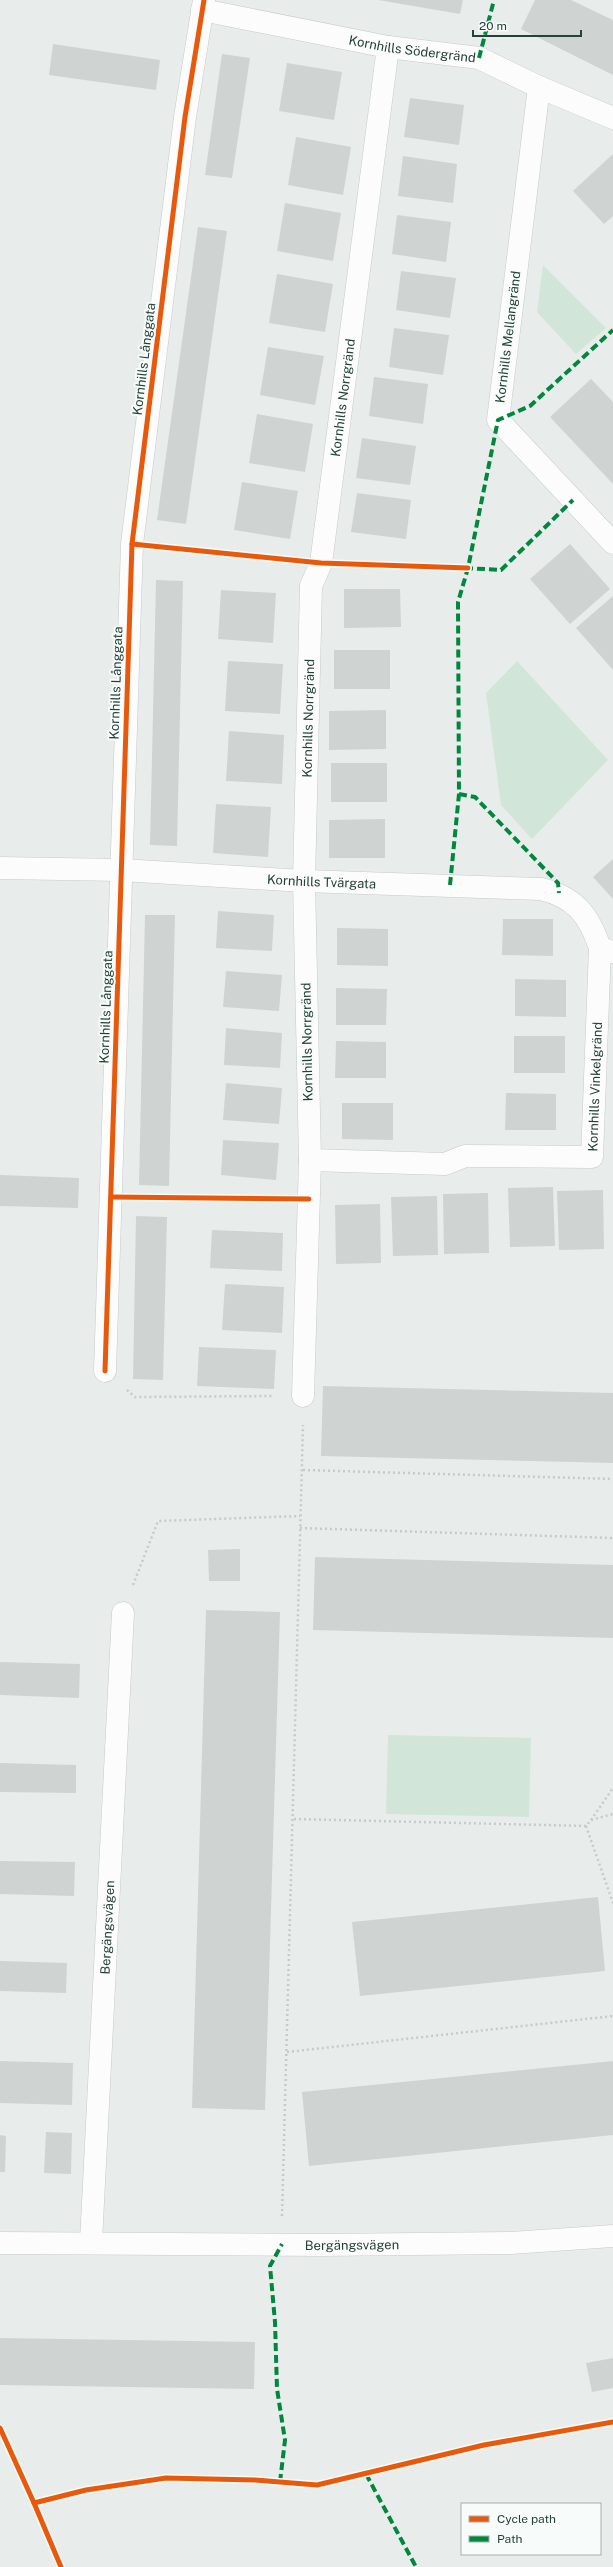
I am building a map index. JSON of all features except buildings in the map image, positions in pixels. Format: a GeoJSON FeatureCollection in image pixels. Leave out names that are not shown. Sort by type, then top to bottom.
{"type":"FeatureCollection","features":[{"type":"Feature","properties":{"kind":"street","name":"Kornhills Södergränd"},"geometry":{"type":"LineString","coordinates":[[203,5],[388,47],[479,58],[539,87],[613,118]]}},
{"type":"Feature","properties":{"kind":"street","name":"Kornhills Långgata"},"geometry":{"type":"LineString","coordinates":[[105,1371],[132,544],[185,117],[203,5]]}},
{"type":"Feature","properties":{"kind":"street","name":"Kornhills Norrgränd"},"geometry":{"type":"LineString","coordinates":[[303,1396],[310,1160],[304,881],[311,586],[321,563],[388,47]]}},
{"type":"Feature","properties":{"kind":"street","name":"Kornhills Mellangränd"},"geometry":{"type":"LineString","coordinates":[[539,87],[498,420],[613,543]]}},
{"type":"Feature","properties":{"kind":"street","name":"Kornhills Tvärgata"},"geometry":{"type":"LineString","coordinates":[[0,868],[121,870],[304,881],[541,889],[559,893],[575,904],[593,927],[607,950]]}},
{"type":"Feature","properties":{"kind":"street","name":"Kornhills Vinkelgränd"},"geometry":{"type":"LineString","coordinates":[[310,1160],[445,1164],[465,1156],[592,1157],[607,950]]}},
{"type":"Feature","properties":{"kind":"street","name":"Bergängsvägen"},"geometry":{"type":"LineString","coordinates":[[91,2242],[123,1613]]}},
{"type":"Feature","properties":{"kind":"street","name":"Bergängsvägen"},"geometry":{"type":"LineString","coordinates":[[0,2242],[282,2244],[511,2243],[613,2236]]}},
{"type":"Feature","properties":{"kind":"path"},"geometry":{"type":"LineString","coordinates":[[105,1371],[135,1397],[303,1396],[303,1470],[300,1516],[294,1819],[282,2244]]}},
{"type":"Feature","properties":{"kind":"path"},"geometry":{"type":"LineString","coordinates":[[303,1470],[613,1479]]}},
{"type":"Feature","properties":{"kind":"path"},"geometry":{"type":"LineString","coordinates":[[123,1613],[158,1521],[300,1516]]}},
{"type":"Feature","properties":{"kind":"path"},"geometry":{"type":"LineString","coordinates":[[300,1528],[613,1538]]}},
{"type":"Feature","properties":{"kind":"path"},"geometry":{"type":"LineString","coordinates":[[586,1826],[613,1788]]}},
{"type":"Feature","properties":{"kind":"path"},"geometry":{"type":"LineString","coordinates":[[591,1820],[613,1814]]}},
{"type":"Feature","properties":{"kind":"path"},"geometry":{"type":"LineString","coordinates":[[294,1819],[586,1826]]}},
{"type":"Feature","properties":{"kind":"path"},"geometry":{"type":"LineString","coordinates":[[586,1826],[613,1903]]}},
{"type":"Feature","properties":{"kind":"path"},"geometry":{"type":"LineString","coordinates":[[287,2052],[613,2016]]}},
{"type":"Feature","properties":{"kind":"green space"},"geometry":{"type":"Polygon","coordinates":[[[543,265],[606,328],[576,354],[537,312],[543,265]]]}},
{"type":"Feature","properties":{"kind":"green space"},"geometry":{"type":"Polygon","coordinates":[[[517,661],[608,760],[532,839],[501,805],[486,693],[517,661]]]}},
{"type":"Feature","properties":{"kind":"green space"},"geometry":{"type":"Polygon","coordinates":[[[388,1735],[531,1738],[529,1817],[386,1814],[388,1735]]]}},
{"type":"Feature","properties":{"kind":"marked path"},"geometry":{"type":"LineString","coordinates":[[479,58],[494,0]]}},
{"type":"Feature","properties":{"kind":"marked path"},"geometry":{"type":"LineString","coordinates":[[450,885],[459,794],[458,602],[468,568],[498,420],[530,406],[613,330]]}},
{"type":"Feature","properties":{"kind":"marked path"},"geometry":{"type":"LineString","coordinates":[[465,568],[501,570],[573,500]]}},
{"type":"Feature","properties":{"kind":"marked path"},"geometry":{"type":"LineString","coordinates":[[459,794],[475,797],[558,883],[559,893]]}},
{"type":"Feature","properties":{"kind":"marked path"},"geometry":{"type":"LineString","coordinates":[[280,2482],[285,2440],[277,2389],[275,2322],[270,2266],[282,2244]]}},
{"type":"Feature","properties":{"kind":"marked path"},"geometry":{"type":"LineString","coordinates":[[366,2474],[416,2567]]}},
{"type":"Feature","properties":{"kind":"cycle path"},"geometry":{"type":"LineString","coordinates":[[105,1371],[132,544],[185,117],[204,0]]}},
{"type":"Feature","properties":{"kind":"cycle path"},"geometry":{"type":"LineString","coordinates":[[132,544],[321,563],[468,568]]}},
{"type":"Feature","properties":{"kind":"cycle path"},"geometry":{"type":"LineString","coordinates":[[111,1197],[309,1199]]}},
{"type":"Feature","properties":{"kind":"cycle path"},"geometry":{"type":"LineString","coordinates":[[0,2428],[34,2503],[86,2490],[166,2478],[255,2480],[317,2485],[484,2445],[613,2422]]}},
{"type":"Feature","properties":{"kind":"cycle path"},"geometry":{"type":"LineString","coordinates":[[34,2503],[61,2567]]}}]}
